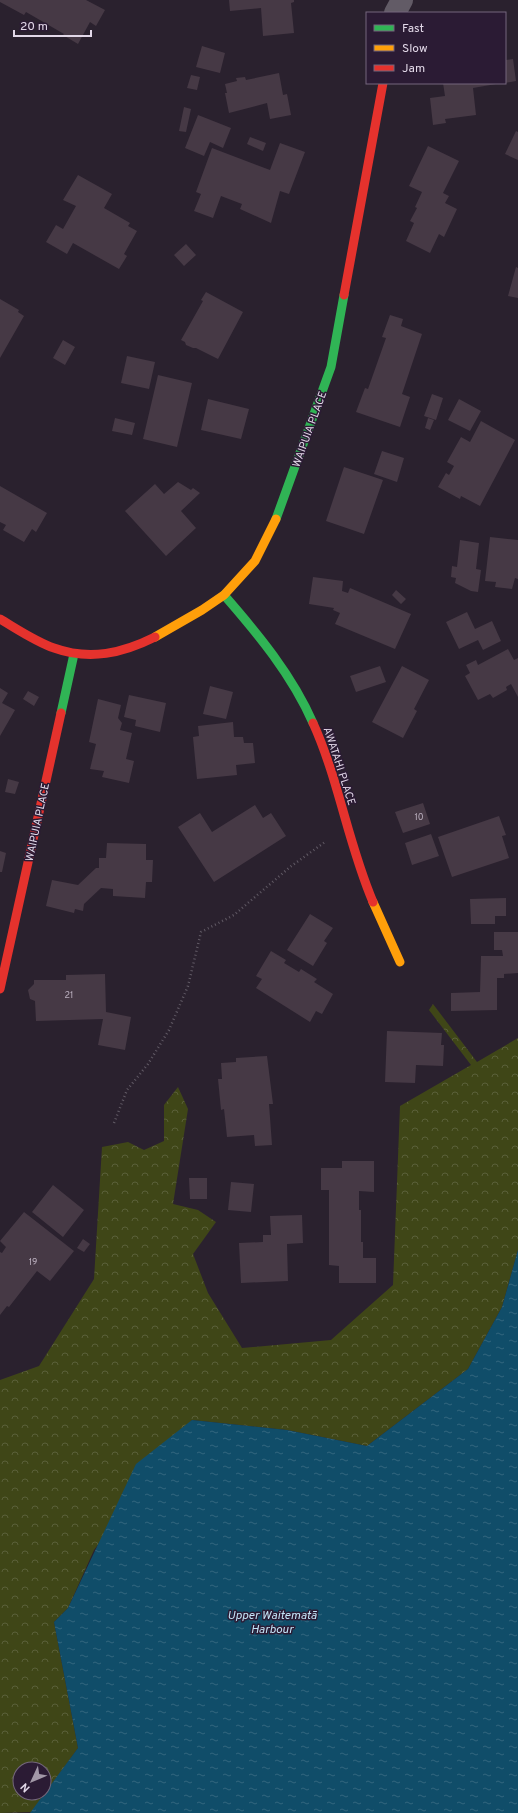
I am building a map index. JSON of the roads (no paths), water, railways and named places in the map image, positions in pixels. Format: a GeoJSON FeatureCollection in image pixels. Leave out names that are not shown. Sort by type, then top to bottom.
{"type":"FeatureCollection","features":[{"type":"Feature","properties":{"kind":"street","name":"WAIPUIA PLACE"},"geometry":{"type":"LineString","coordinates":[[0,619],[53,648],[74,654],[98,654],[135,647],[185,620],[224,595],[255,561],[275,521],[331,367],[383,84]]}},
{"type":"Feature","properties":{"kind":"street","name":"AWATAHI PLACE"},"geometry":{"type":"LineString","coordinates":[[224,595],[255,631],[278,662],[296,689],[310,717],[322,747],[356,857],[400,962]]}},
{"type":"Feature","properties":{"kind":"street","name":"WAIPUIA PLACE"},"geometry":{"type":"LineString","coordinates":[[0,989],[74,654]]}},
{"type":"Feature","properties":{"kind":"water","name":"Upper Waitematā Harbour"},"geometry":{"type":"Polygon","coordinates":[[[518,1250],[518,1813],[30,1813],[39,1801],[52,1801],[52,1783],[78,1748],[54,1622],[68,1608],[136,1464],[192,1420],[287,1430],[367,1446],[468,1369],[502,1307],[518,1250]]]}}]}
